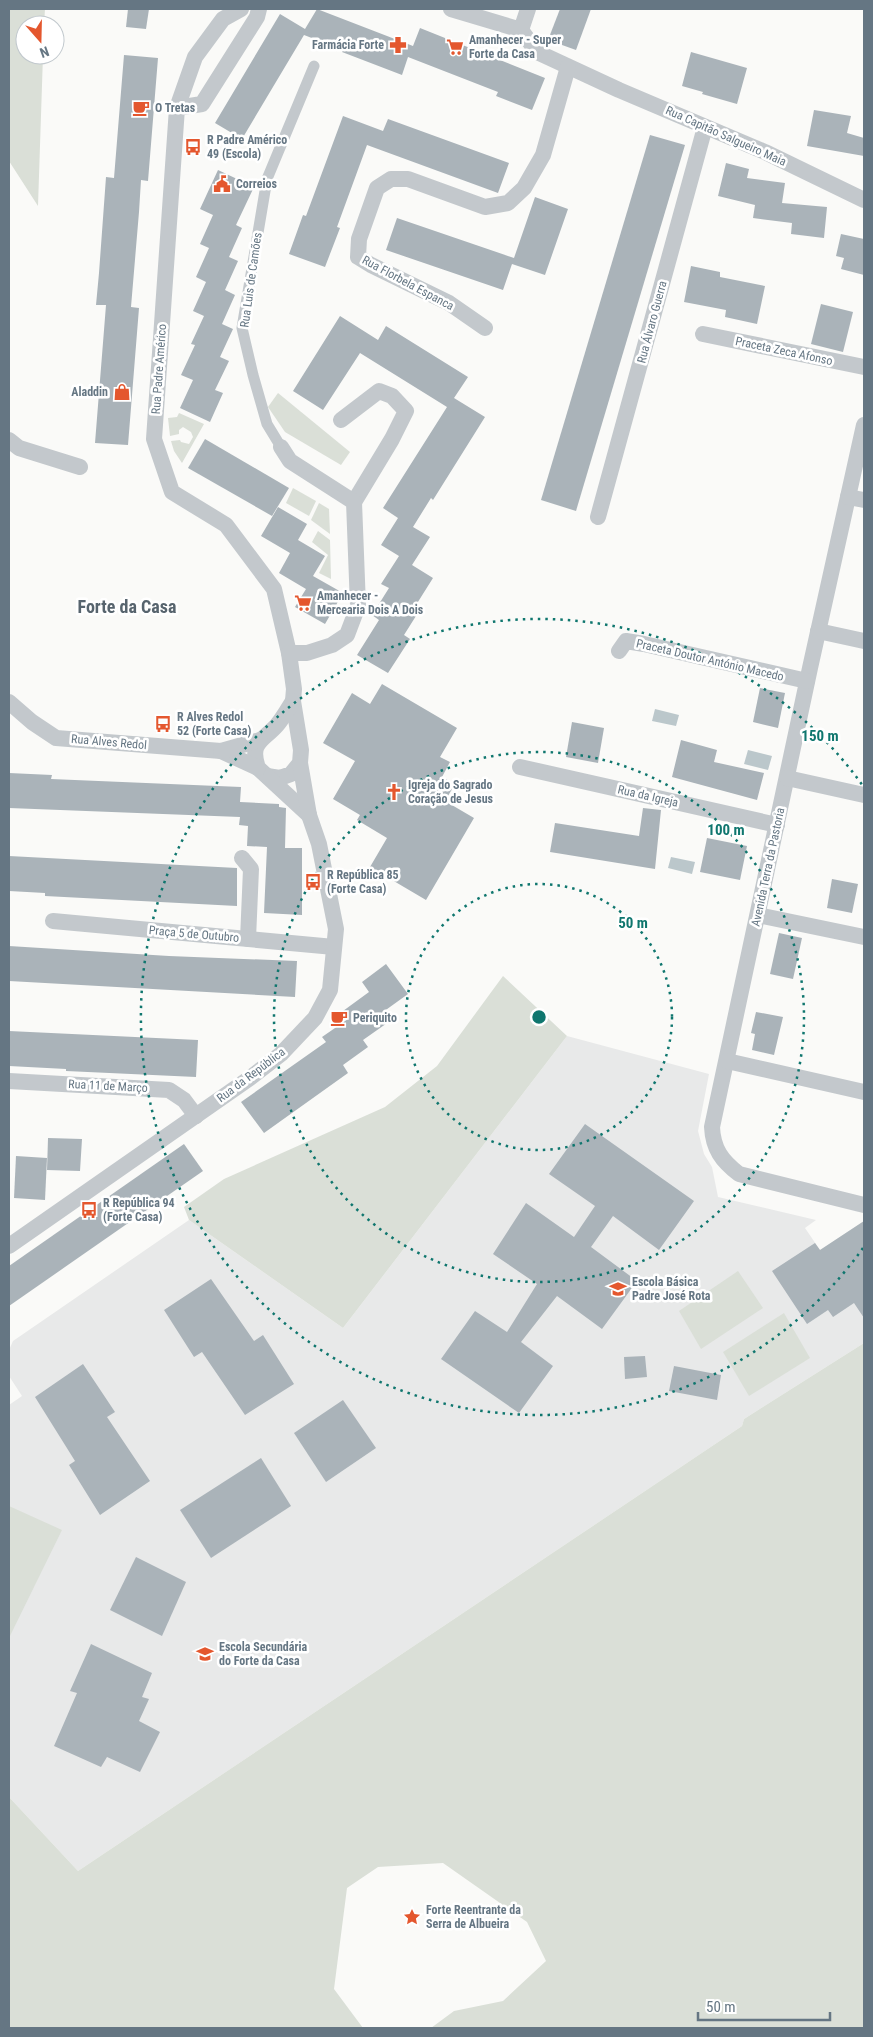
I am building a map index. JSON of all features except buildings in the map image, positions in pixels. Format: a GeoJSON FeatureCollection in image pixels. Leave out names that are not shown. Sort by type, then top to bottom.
{"type":"FeatureCollection","features":[{"type":"Feature","properties":{"kind":"street","name":"Rua Padre Américo"},"geometry":{"type":"LineString","coordinates":[[241,9],[223,18],[195,58],[177,108],[154,439],[172,492],[226,525],[274,590],[289,653],[300,757]]}},
{"type":"Feature","properties":{"kind":"street"},"geometry":{"type":"LineString","coordinates":[[177,108],[202,104],[257,17],[259,9]]}},
{"type":"Feature","properties":{"kind":"street"},"geometry":{"type":"LineString","coordinates":[[451,9],[520,30],[537,52],[568,67]]}},
{"type":"Feature","properties":{"kind":"street"},"geometry":{"type":"LineString","coordinates":[[520,30],[528,9]]}},
{"type":"Feature","properties":{"kind":"street","name":"Rua Luis de Camões"},"geometry":{"type":"LineString","coordinates":[[314,66],[267,178],[242,328],[267,424],[290,461],[354,502]]}},
{"type":"Feature","properties":{"kind":"street","name":"Rua Capitão Salgueiro Maia"},"geometry":{"type":"LineString","coordinates":[[568,67],[765,152],[864,200]]}},
{"type":"Feature","properties":{"kind":"street","name":"Rua Florbela Espanca"},"geometry":{"type":"LineString","coordinates":[[485,328],[450,303],[371,266],[358,257],[359,239],[377,188],[391,179],[408,179],[485,207],[508,203],[524,188],[543,155],[568,67]]}},
{"type":"Feature","properties":{"kind":"street","name":"Rua Álvaro Guerra"},"geometry":{"type":"LineString","coordinates":[[598,517],[705,127]]}},
{"type":"Feature","properties":{"kind":"street","name":"Praceta Zeca Afonso"},"geometry":{"type":"LineString","coordinates":[[703,334],[864,367]]}},
{"type":"Feature","properties":{"kind":"street"},"geometry":{"type":"LineString","coordinates":[[289,653],[307,653],[332,645],[347,635],[358,606],[354,502],[406,412],[392,396],[379,391],[341,420]]}},
{"type":"Feature","properties":{"kind":"street","name":"Avenida Terra da Pastoria"},"geometry":{"type":"LineString","coordinates":[[864,425],[856,498],[818,631],[712,1133],[717,1152],[727,1165],[739,1174],[864,1205]]}},
{"type":"Feature","properties":{"kind":"street"},"geometry":{"type":"LineString","coordinates":[[9,440],[19,448],[80,467]]}},
{"type":"Feature","properties":{"kind":"street"},"geometry":{"type":"LineString","coordinates":[[818,631],[864,641]]}},
{"type":"Feature","properties":{"kind":"street","name":"Praceta Doutor António Macedo"},"geometry":{"type":"LineString","coordinates":[[619,651],[626,641],[807,681]]}},
{"type":"Feature","properties":{"kind":"street"},"geometry":{"type":"LineString","coordinates":[[263,738],[277,732],[288,733],[293,738],[300,757],[291,774],[280,778],[262,772],[255,758],[256,749],[263,738],[278,725],[293,701]]}},
{"type":"Feature","properties":{"kind":"street","name":"Rua Alves Redol"},"geometry":{"type":"LineString","coordinates":[[9,702],[32,722],[56,738],[222,751],[263,738]]}},
{"type":"Feature","properties":{"kind":"street","name":"Rua Alves Redol"},"geometry":{"type":"LineString","coordinates":[[222,751],[262,772]]}},
{"type":"Feature","properties":{"kind":"street","name":"Rua da República"},"geometry":{"type":"LineString","coordinates":[[9,1246],[196,1116],[281,1054],[315,1018],[330,990],[336,929],[320,844],[309,815],[300,757]]}},
{"type":"Feature","properties":{"kind":"street","name":"Rua da Igreja"},"geometry":{"type":"LineString","coordinates":[[520,767],[777,825]]}},
{"type":"Feature","properties":{"kind":"street","name":"Rua da República"},"geometry":{"type":"LineString","coordinates":[[262,772],[309,815]]}},
{"type":"Feature","properties":{"kind":"street"},"geometry":{"type":"LineString","coordinates":[[787,778],[864,795]]}},
{"type":"Feature","properties":{"kind":"street"},"geometry":{"type":"LineString","coordinates":[[242,858],[251,869],[248,939]]}},
{"type":"Feature","properties":{"kind":"street"},"geometry":{"type":"LineString","coordinates":[[758,915],[864,937]]}},
{"type":"Feature","properties":{"kind":"street","name":"Praça 5 de Outubro"},"geometry":{"type":"LineString","coordinates":[[53,921],[334,947]]}},
{"type":"Feature","properties":{"kind":"street"},"geometry":{"type":"LineString","coordinates":[[727,1061],[864,1092]]}},
{"type":"Feature","properties":{"kind":"street","name":"Rua 11 de Março"},"geometry":{"type":"LineString","coordinates":[[9,1081],[169,1090],[184,1100],[196,1116]]}},
{"type":"Feature","properties":{"kind":"shaded area"},"geometry":{"type":"Polygon","coordinates":[[[9,9],[45,9],[45,15],[15,15],[15,65],[43,65],[38,206],[9,161],[9,9]]]}},
{"type":"Feature","properties":{"kind":"shaded area"},"geometry":{"type":"Polygon","coordinates":[[[278,393],[350,452],[341,465],[285,432],[268,407],[278,393]]]}},
{"type":"Feature","properties":{"kind":"shaded area"},"geometry":{"type":"Polygon","coordinates":[[[179,413],[204,424],[182,463],[174,451],[171,441],[180,440],[189,444],[193,437],[191,432],[183,427],[179,430],[179,434],[170,436],[168,418],[177,417],[179,413]]]}},
{"type":"Feature","properties":{"kind":"shaded area"},"geometry":{"type":"Polygon","coordinates":[[[293,488],[316,501],[309,516],[286,503],[293,488]]]}},
{"type":"Feature","properties":{"kind":"shaded area"},"geometry":{"type":"Polygon","coordinates":[[[319,503],[329,509],[330,534],[311,520],[319,503]]]}},
{"type":"Feature","properties":{"kind":"shaded area"},"geometry":{"type":"Polygon","coordinates":[[[318,531],[330,540],[331,579],[319,573],[328,555],[312,542],[318,531]]]}},
{"type":"Feature","properties":{"kind":"shaded area"},"geometry":{"type":"Polygon","coordinates":[[[655,709],[679,715],[676,726],[652,721],[655,709]]]}},
{"type":"Feature","properties":{"kind":"shaded area"},"geometry":{"type":"Polygon","coordinates":[[[748,750],[772,756],[768,770],[744,764],[748,750]]]}},
{"type":"Feature","properties":{"kind":"shaded area"},"geometry":{"type":"Polygon","coordinates":[[[671,857],[695,862],[692,874],[668,868],[671,857]]]}},
{"type":"Feature","properties":{"kind":"shaded area"},"geometry":{"type":"Polygon","coordinates":[[[503,976],[567,1036],[343,1328],[189,1220],[184,1207],[224,1179],[385,1107],[437,1066],[503,976]]]}},
{"type":"Feature","properties":{"kind":"shaded area","name":"Escola Secundária do Forte da Casa"},"geometry":{"type":"Polygon","coordinates":[[[567,1036],[709,1074],[698,1131],[704,1154],[712,1167],[718,1197],[816,1220],[805,1228],[820,1250],[864,1221],[864,1343],[744,1419],[742,1426],[78,1871],[9,1797],[9,1405],[22,1396],[9,1376],[9,1350],[13,1341],[189,1220],[343,1328],[567,1036]]]}},
{"type":"Feature","properties":{"kind":"shaded area"},"geometry":{"type":"Polygon","coordinates":[[[738,1271],[763,1308],[701,1349],[679,1311],[738,1271]]]}},
{"type":"Feature","properties":{"kind":"shaded area"},"geometry":{"type":"Polygon","coordinates":[[[784,1313],[810,1358],[749,1396],[723,1352],[784,1313]]]}},
{"type":"Feature","properties":{"kind":"shaded area"},"geometry":{"type":"Polygon","coordinates":[[[864,1343],[864,2028],[431,2028],[454,2011],[503,2001],[546,1961],[527,1922],[443,1863],[378,1867],[347,1888],[334,1989],[363,2028],[9,2028],[9,1797],[78,1871],[742,1426],[744,1419],[864,1343]]]}},
{"type":"Feature","properties":{"kind":"shaded area"},"geometry":{"type":"Polygon","coordinates":[[[9,1506],[62,1530],[9,1638],[9,1506]]]}},
{"type":"Feature","properties":{"kind":"place","name":"Farmácia Forte"},"geometry":{"type":"Point","coordinates":[398,45]}},
{"type":"Feature","properties":{"kind":"place","name":"Amanhecer - Super Forte da Casa"},"geometry":{"type":"Point","coordinates":[455,47]}},
{"type":"Feature","properties":{"kind":"place","name":"O Tretas"},"geometry":{"type":"Point","coordinates":[141,108]}},
{"type":"Feature","properties":{"kind":"place","name":"R Padre Américo 49 (Escola)"},"geometry":{"type":"Point","coordinates":[193,147]}},
{"type":"Feature","properties":{"kind":"place","name":"Correios"},"geometry":{"type":"Point","coordinates":[222,184]}},
{"type":"Feature","properties":{"kind":"place","name":"Aladdin"},"geometry":{"type":"Point","coordinates":[122,392]}},
{"type":"Feature","properties":{"kind":"place","name":"Amanhecer - Mercearia Dois A Dois"},"geometry":{"type":"Point","coordinates":[303,603]}},
{"type":"Feature","properties":{"kind":"place","name":"R Alves Redol 52 (Forte Casa)"},"geometry":{"type":"Point","coordinates":[163,724]}},
{"type":"Feature","properties":{"kind":"place","name":"Igreja do Sagrado Coração de Jesus"},"geometry":{"type":"Point","coordinates":[394,792]}},
{"type":"Feature","properties":{"kind":"place","name":"R República 85 (Forte Casa)"},"geometry":{"type":"Point","coordinates":[313,882]}},
{"type":"Feature","properties":{"kind":"place","name":"Periquito"},"geometry":{"type":"Point","coordinates":[339,1018]}},
{"type":"Feature","properties":{"kind":"place","name":"R República 94 (Forte Casa)"},"geometry":{"type":"Point","coordinates":[89,1210]}},
{"type":"Feature","properties":{"kind":"place","name":"Escola Básica Padre José Rota"},"geometry":{"type":"Point","coordinates":[618,1289]}},
{"type":"Feature","properties":{"kind":"place","name":"Escola Secundária do Forte da Casa"},"geometry":{"type":"Point","coordinates":[205,1654]}},
{"type":"Feature","properties":{"kind":"place","name":"Forte Reentrante da Serra de Albueira"},"geometry":{"type":"Point","coordinates":[412,1917]}},
{"type":"Feature","properties":{"kind":"district","name":"Forte da Casa"},"geometry":{"type":"Point","coordinates":[127,606]}}]}
